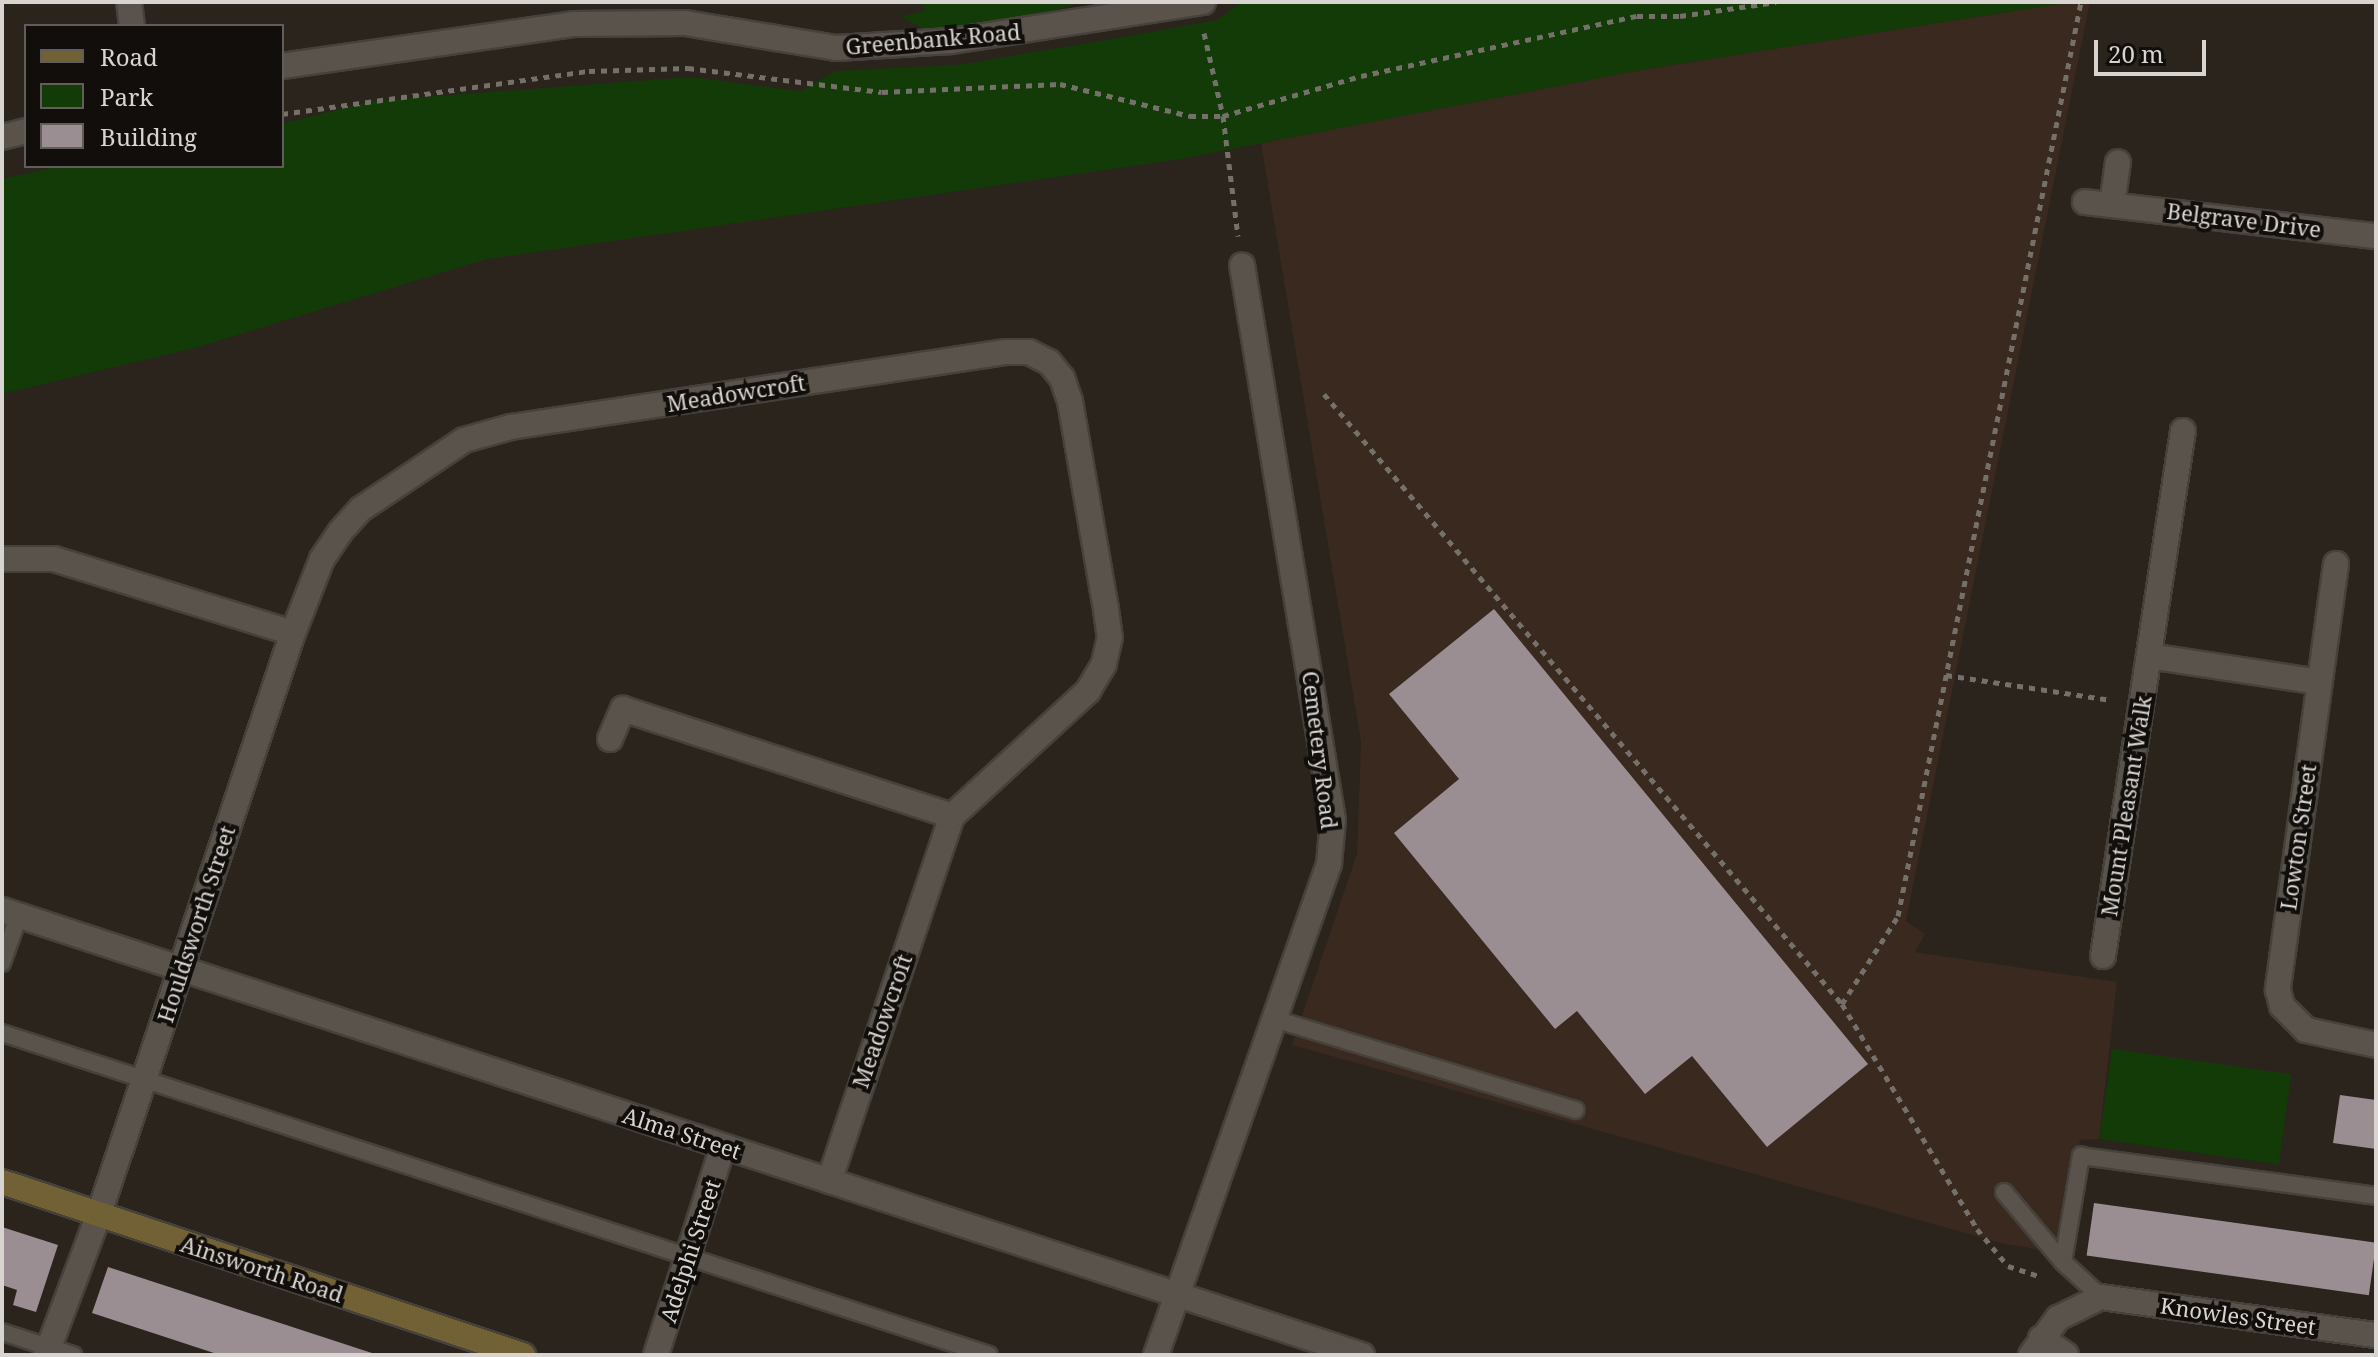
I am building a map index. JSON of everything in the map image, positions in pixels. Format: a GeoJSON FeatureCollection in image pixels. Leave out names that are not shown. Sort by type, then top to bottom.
{"type":"FeatureCollection","features":[{"type":"Feature","properties":{"kind":"main road","name":"Ainsworth Road"},"geometry":{"type":"LineString","coordinates":[[2,1182],[523,1355]]}},
{"type":"Feature","properties":{"kind":"street"},"geometry":{"type":"LineString","coordinates":[[129,2],[132,24]]}},
{"type":"Feature","properties":{"kind":"street","name":"Greenbank Road"},"geometry":{"type":"LineString","coordinates":[[284,66],[573,24],[685,23],[836,48],[951,41],[1200,3]]}},
{"type":"Feature","properties":{"kind":"street"},"geometry":{"type":"LineString","coordinates":[[2,137],[24,132]]}},
{"type":"Feature","properties":{"kind":"street"},"geometry":{"type":"LineString","coordinates":[[2112,205],[2118,162]]}},
{"type":"Feature","properties":{"kind":"street","name":"Belgrave Drive"},"geometry":{"type":"LineString","coordinates":[[2085,202],[2376,236]]}},
{"type":"Feature","properties":{"kind":"street","name":"Cemetery Road"},"geometry":{"type":"LineString","coordinates":[[1156,1355],[1329,864],[1333,820],[1242,265]]}},
{"type":"Feature","properties":{"kind":"street","name":"Meadowcroft"},"geometry":{"type":"LineString","coordinates":[[293,633],[322,559],[340,532],[361,509],[464,440],[511,427],[1029,352],[1049,362],[1062,378],[1070,401],[1110,637],[1104,664],[1088,691],[952,816],[829,1181]]}},
{"type":"Feature","properties":{"kind":"street","name":"Mount Pleasant Walk"},"geometry":{"type":"LineString","coordinates":[[2103,956],[2183,431]]}},
{"type":"Feature","properties":{"kind":"street"},"geometry":{"type":"LineString","coordinates":[[2,559],[54,559],[79,565],[293,633]]}},
{"type":"Feature","properties":{"kind":"street","name":"Lowton Street"},"geometry":{"type":"LineString","coordinates":[[2336,564],[2278,990],[2282,1006],[2306,1030],[2376,1045]]}},
{"type":"Feature","properties":{"kind":"street","name":"Houldsworth Street"},"geometry":{"type":"LineString","coordinates":[[56,1352],[293,633]]}},
{"type":"Feature","properties":{"kind":"street"},"geometry":{"type":"LineString","coordinates":[[2149,656],[2318,682]]}},
{"type":"Feature","properties":{"kind":"street"},"geometry":{"type":"LineString","coordinates":[[610,739],[623,709],[952,816]]}},
{"type":"Feature","properties":{"kind":"street","name":"Alma Street"},"geometry":{"type":"LineString","coordinates":[[10,912],[1362,1355]]}},
{"type":"Feature","properties":{"kind":"street","name":"Adelphi Street"},"geometry":{"type":"LineString","coordinates":[[656,1355],[723,1146]]}},
{"type":"Feature","properties":{"kind":"street"},"geometry":{"type":"LineString","coordinates":[[2066,1355],[2036,1346],[2074,1306],[2101,1297]]}},
{"type":"Feature","properties":{"kind":"street","name":"Knowles Street"},"geometry":{"type":"LineString","coordinates":[[2101,1297],[2376,1335]]}},
{"type":"Feature","properties":{"kind":"lane"},"geometry":{"type":"LineString","coordinates":[[2,963],[10,912]]}},
{"type":"Feature","properties":{"kind":"lane"},"geometry":{"type":"LineString","coordinates":[[1274,1019],[1576,1110]]}},
{"type":"Feature","properties":{"kind":"lane"},"geometry":{"type":"LineString","coordinates":[[2,1033],[989,1355]]}},
{"type":"Feature","properties":{"kind":"lane"},"geometry":{"type":"LineString","coordinates":[[2063,1262],[2081,1156],[2376,1196]]}},
{"type":"Feature","properties":{"kind":"lane"},"geometry":{"type":"LineString","coordinates":[[2004,1192],[2063,1262],[2101,1297]]}},
{"type":"Feature","properties":{"kind":"lane"},"geometry":{"type":"LineString","coordinates":[[2,1332],[56,1352]]}},
{"type":"Feature","properties":{"kind":"path"},"geometry":{"type":"LineString","coordinates":[[284,114],[589,71],[688,68],[882,92],[1060,84],[1190,116],[1223,116],[1361,76],[1637,16],[1680,16],[1776,2]]}},
{"type":"Feature","properties":{"kind":"path"},"geometry":{"type":"LineString","coordinates":[[1842,1004],[1898,916],[2081,2]]}},
{"type":"Feature","properties":{"kind":"path"},"geometry":{"type":"LineString","coordinates":[[1200,3],[1223,116],[1242,265]]}},
{"type":"Feature","properties":{"kind":"path"},"geometry":{"type":"LineString","coordinates":[[1324,394],[1842,1004],[1977,1229],[2008,1266],[2048,1279]]}},
{"type":"Feature","properties":{"kind":"path"},"geometry":{"type":"LineString","coordinates":[[1946,675],[2141,705]]}},
{"type":"Feature","properties":{"kind":"shaded area"},"geometry":{"type":"Polygon","coordinates":[[[2071,2],[2090,2],[1906,921],[1925,934],[1915,952],[2117,982],[2099,1139],[2080,1140],[2059,1253],[2005,1244],[1292,1045],[1357,854],[1361,742],[1261,143],[1646,69],[2071,2]]]}},
{"type":"Feature","properties":{"kind":"green space"},"geometry":{"type":"Polygon","coordinates":[[[919,2],[1082,2],[1012,23],[933,33],[901,17],[926,10],[919,2]]]}},
{"type":"Feature","properties":{"kind":"green space"},"geometry":{"type":"Polygon","coordinates":[[[1242,2],[2071,2],[1646,69],[1180,159],[487,259],[194,348],[2,394],[2,179],[52,168],[284,168],[284,123],[372,101],[690,77],[800,91],[836,71],[958,65],[1217,20],[1242,2]]]}},
{"type":"Feature","properties":{"kind":"green space"},"geometry":{"type":"Polygon","coordinates":[[[2112,1049],[2291,1074],[2279,1164],[2099,1139],[2112,1049]]]}},
{"type":"Feature","properties":{"kind":"building"},"geometry":{"type":"Polygon","coordinates":[[[1494,609],[1868,1064],[1767,1147],[1692,1056],[1645,1094],[1577,1011],[1555,1029],[1394,833],[1459,779],[1389,694],[1494,609]]]}},
{"type":"Feature","properties":{"kind":"building"},"geometry":{"type":"Polygon","coordinates":[[[2340,1095],[2376,1100],[2376,1149],[2333,1143],[2340,1095]]]}},
{"type":"Feature","properties":{"kind":"building"},"geometry":{"type":"Polygon","coordinates":[[[2094,1203],[2376,1243],[2369,1295],[2087,1255],[2094,1203]]]}},
{"type":"Feature","properties":{"kind":"building"},"geometry":{"type":"Polygon","coordinates":[[[2,1227],[58,1245],[36,1312],[13,1305],[17,1290],[2,1285],[2,1227]]]}},
{"type":"Feature","properties":{"kind":"building"},"geometry":{"type":"Polygon","coordinates":[[[108,1267],[375,1355],[220,1355],[92,1313],[108,1267]]]}}]}
